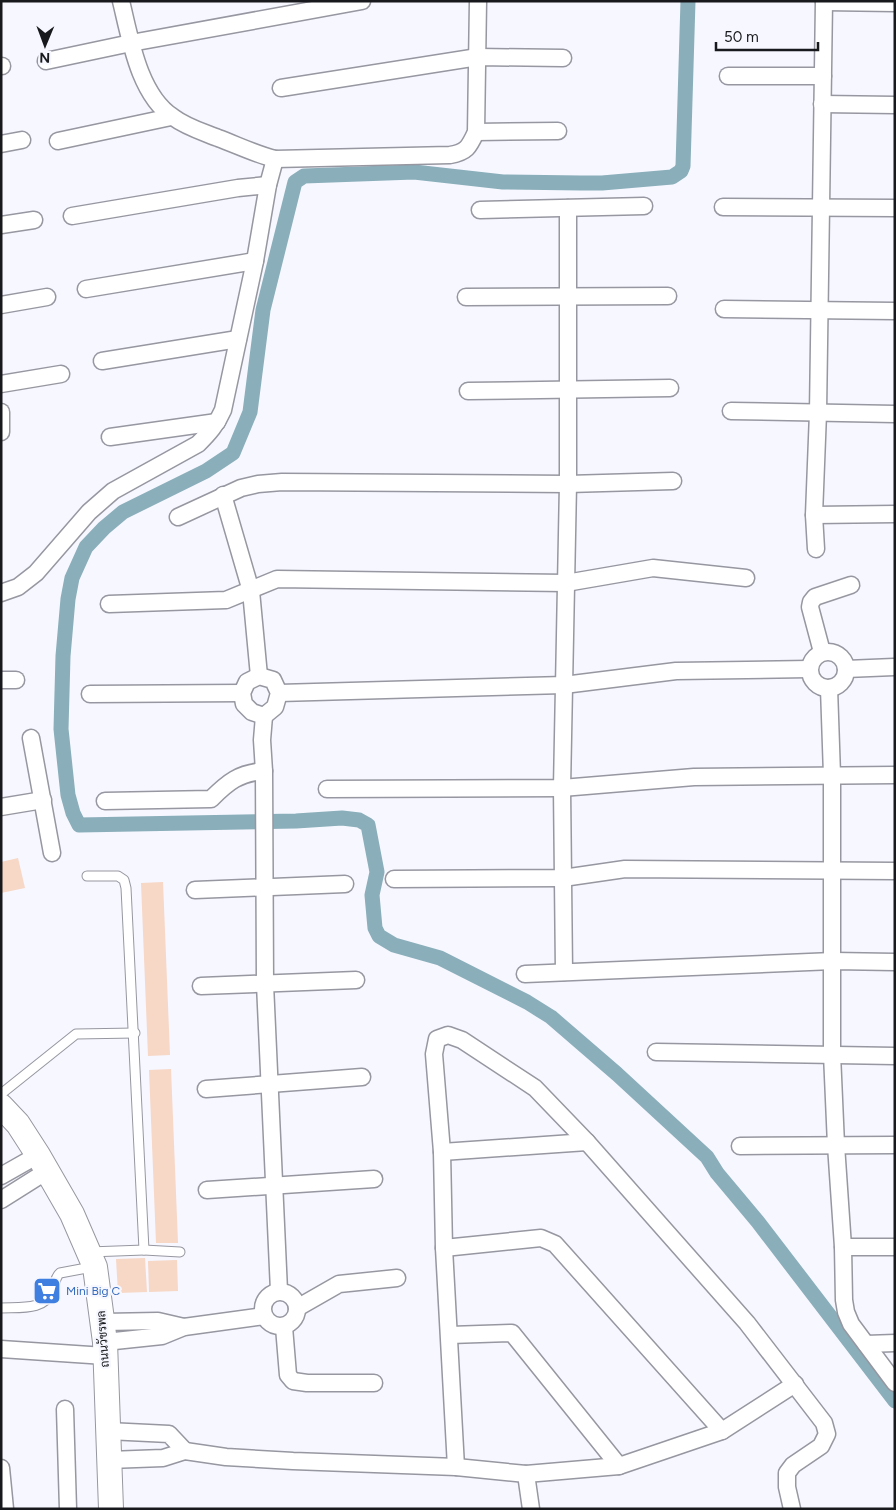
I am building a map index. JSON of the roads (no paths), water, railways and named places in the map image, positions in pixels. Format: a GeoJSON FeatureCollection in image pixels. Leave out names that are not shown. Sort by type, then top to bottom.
{"type":"FeatureCollection","features":[{"type":"Feature","properties":{"kind":"street"},"geometry":{"type":"LineString","coordinates":[[122,1],[131,43],[140,71],[153,98],[171,117],[190,127],[275,159],[450,155],[462,153],[470,146],[476,132],[478,1]]}},
{"type":"Feature","properties":{"kind":"street"},"geometry":{"type":"LineString","coordinates":[[46,61],[131,43],[362,1]]}},
{"type":"Feature","properties":{"kind":"street"},"geometry":{"type":"LineString","coordinates":[[816,549],[814,515],[818,413],[824,2],[895,3]]}},
{"type":"Feature","properties":{"kind":"street"},"geometry":{"type":"LineString","coordinates":[[281,88],[478,57],[563,58]]}},
{"type":"Feature","properties":{"kind":"street"},"geometry":{"type":"LineString","coordinates":[[728,76],[823,76]]}},
{"type":"Feature","properties":{"kind":"street"},"geometry":{"type":"LineString","coordinates":[[822,104],[895,106]]}},
{"type":"Feature","properties":{"kind":"street"},"geometry":{"type":"LineString","coordinates":[[58,141],[171,117]]}},
{"type":"Feature","properties":{"kind":"street"},"geometry":{"type":"LineString","coordinates":[[476,132],[558,131]]}},
{"type":"Feature","properties":{"kind":"street"},"geometry":{"type":"LineString","coordinates":[[1,144],[22,140]]}},
{"type":"Feature","properties":{"kind":"street"},"geometry":{"type":"LineString","coordinates":[[1,593],[18,587],[36,573],[89,512],[113,491],[198,444],[210,433],[217,422],[223,410],[255,262],[268,185],[275,159]]}},
{"type":"Feature","properties":{"kind":"street"},"geometry":{"type":"LineString","coordinates":[[72,216],[238,188],[268,185]]}},
{"type":"Feature","properties":{"kind":"street"},"geometry":{"type":"LineString","coordinates":[[480,210],[644,206]]}},
{"type":"Feature","properties":{"kind":"street"},"geometry":{"type":"LineString","coordinates":[[723,207],[895,208]]}},
{"type":"Feature","properties":{"kind":"street"},"geometry":{"type":"LineString","coordinates":[[564,972],[562,788],[568,484],[568,208]]}},
{"type":"Feature","properties":{"kind":"street"},"geometry":{"type":"LineString","coordinates":[[1,225],[34,220]]}},
{"type":"Feature","properties":{"kind":"street"},"geometry":{"type":"LineString","coordinates":[[86,289],[255,262]]}},
{"type":"Feature","properties":{"kind":"street"},"geometry":{"type":"LineString","coordinates":[[466,297],[668,296]]}},
{"type":"Feature","properties":{"kind":"street"},"geometry":{"type":"LineString","coordinates":[[1,305],[47,297]]}},
{"type":"Feature","properties":{"kind":"street"},"geometry":{"type":"LineString","coordinates":[[724,309],[895,311]]}},
{"type":"Feature","properties":{"kind":"street"},"geometry":{"type":"LineString","coordinates":[[102,361],[238,339]]}},
{"type":"Feature","properties":{"kind":"street"},"geometry":{"type":"LineString","coordinates":[[1,384],[61,374]]}},
{"type":"Feature","properties":{"kind":"street"},"geometry":{"type":"LineString","coordinates":[[468,391],[670,388]]}},
{"type":"Feature","properties":{"kind":"street"},"geometry":{"type":"LineString","coordinates":[[731,411],[895,414]]}},
{"type":"Feature","properties":{"kind":"street"},"geometry":{"type":"LineString","coordinates":[[1,412],[1,432]]}},
{"type":"Feature","properties":{"kind":"street"},"geometry":{"type":"LineString","coordinates":[[110,437],[217,422]]}},
{"type":"Feature","properties":{"kind":"street"},"geometry":{"type":"LineString","coordinates":[[178,517],[223,494],[258,484],[282,482],[568,484],[673,481]]}},
{"type":"Feature","properties":{"kind":"street"},"geometry":{"type":"LineString","coordinates":[[223,494],[251,591],[259,676]]}},
{"type":"Feature","properties":{"kind":"street"},"geometry":{"type":"LineString","coordinates":[[814,515],[895,514]]}},
{"type":"Feature","properties":{"kind":"street"},"geometry":{"type":"LineString","coordinates":[[109,604],[226,600],[277,579],[566,583],[653,568],[746,578]]}},
{"type":"Feature","properties":{"kind":"street"},"geometry":{"type":"LineString","coordinates":[[822,652],[810,602],[815,597],[851,585]]}},
{"type":"Feature","properties":{"kind":"street"},"geometry":{"type":"LineString","coordinates":[[822,652],[833,652],[842,658],[846,669],[844,678],[838,685],[824,688],[812,679],[809,669],[813,659],[822,652]]}},
{"type":"Feature","properties":{"kind":"street"},"geometry":{"type":"LineString","coordinates":[[846,669],[894,667]]}},
{"type":"Feature","properties":{"kind":"street"},"geometry":{"type":"LineString","coordinates":[[279,693],[564,685],[676,671],[809,669]]}},
{"type":"Feature","properties":{"kind":"street"},"geometry":{"type":"LineString","coordinates":[[264,716],[252,712],[244,704],[242,693],[247,682],[259,676],[273,680],[279,693],[275,707],[264,716],[262,740],[266,886],[265,984],[279,1291]]}},
{"type":"Feature","properties":{"kind":"street"},"geometry":{"type":"LineString","coordinates":[[829,688],[832,775],[832,1054],[846,1312],[851,1324],[895,1383]]}},
{"type":"Feature","properties":{"kind":"street"},"geometry":{"type":"LineString","coordinates":[[90,694],[242,693]]}},
{"type":"Feature","properties":{"kind":"street"},"geometry":{"type":"LineString","coordinates":[[32,738],[52,853]]}},
{"type":"Feature","properties":{"kind":"street"},"geometry":{"type":"LineString","coordinates":[[105,801],[211,799],[232,780],[250,772],[264,771]]}},
{"type":"Feature","properties":{"kind":"street"},"geometry":{"type":"LineString","coordinates":[[327,789],[562,788],[694,777],[895,776]]}},
{"type":"Feature","properties":{"kind":"street"},"geometry":{"type":"LineString","coordinates":[[1,807],[43,800]]}},
{"type":"Feature","properties":{"kind":"street"},"geometry":{"type":"LineString","coordinates":[[394,879],[563,878],[625,869],[895,871]]}},
{"type":"Feature","properties":{"kind":"street"},"geometry":{"type":"LineString","coordinates":[[195,890],[345,884]]}},
{"type":"Feature","properties":{"kind":"street"},"geometry":{"type":"LineString","coordinates":[[525,974],[833,962],[895,962]]}},
{"type":"Feature","properties":{"kind":"street"},"geometry":{"type":"LineString","coordinates":[[201,986],[356,980]]}},
{"type":"Feature","properties":{"kind":"street"},"geometry":{"type":"LineString","coordinates":[[456,1467],[444,1248],[442,1152],[434,1054],[437,1039],[448,1035],[462,1040],[536,1088],[587,1142],[747,1323],[824,1423],[827,1434],[821,1446],[793,1465],[787,1473],[787,1487],[792,1509]]}},
{"type":"Feature","properties":{"kind":"street"},"geometry":{"type":"LineString","coordinates":[[656,1052],[895,1056]]}},
{"type":"Feature","properties":{"kind":"street"},"geometry":{"type":"LineString","coordinates":[[206,1089],[362,1077]]}},
{"type":"Feature","properties":{"kind":"street","name":"ถนนวัชรพล"},"geometry":{"type":"LineString","coordinates":[[1,1106],[18,1124],[43,1163],[72,1214],[92,1260],[105,1340],[111,1509]]}},
{"type":"Feature","properties":{"kind":"street"},"geometry":{"type":"LineString","coordinates":[[442,1152],[587,1142]]}},
{"type":"Feature","properties":{"kind":"street"},"geometry":{"type":"LineString","coordinates":[[740,1146],[895,1145]]}},
{"type":"Feature","properties":{"kind":"street"},"geometry":{"type":"LineString","coordinates":[[1,1176],[43,1163]]}},
{"type":"Feature","properties":{"kind":"street"},"geometry":{"type":"LineString","coordinates":[[1,1200],[43,1163]]}},
{"type":"Feature","properties":{"kind":"street"},"geometry":{"type":"LineString","coordinates":[[207,1190],[374,1179]]}},
{"type":"Feature","properties":{"kind":"street"},"geometry":{"type":"LineString","coordinates":[[444,1248],[541,1238],[555,1244],[722,1431]]}},
{"type":"Feature","properties":{"kind":"street"},"geometry":{"type":"LineString","coordinates":[[843,1247],[895,1247]]}},
{"type":"Feature","properties":{"kind":"street"},"geometry":{"type":"LineString","coordinates":[[297,1308],[339,1284],[397,1278]]}},
{"type":"Feature","properties":{"kind":"street"},"geometry":{"type":"LineString","coordinates":[[279,1291],[291,1295],[297,1308],[296,1316],[291,1323],[284,1327],[270,1325],[264,1316],[262,1305],[267,1296],[279,1291]]}},
{"type":"Feature","properties":{"kind":"street"},"geometry":{"type":"LineString","coordinates":[[1,1349],[105,1340],[158,1321],[184,1326],[264,1316]]}},
{"type":"Feature","properties":{"kind":"street"},"geometry":{"type":"LineString","coordinates":[[284,1327],[288,1375],[293,1381],[307,1383],[374,1382]]}},
{"type":"Feature","properties":{"kind":"street"},"geometry":{"type":"LineString","coordinates":[[450,1335],[512,1333],[619,1466]]}},
{"type":"Feature","properties":{"kind":"street"},"geometry":{"type":"LineString","coordinates":[[866,1344],[895,1343]]}},
{"type":"Feature","properties":{"kind":"street"},"geometry":{"type":"LineString","coordinates":[[109,1460],[163,1458],[185,1451],[226,1457],[456,1467],[526,1474],[619,1466],[722,1431],[795,1384]]}},
{"type":"Feature","properties":{"kind":"street"},"geometry":{"type":"LineString","coordinates":[[65,1409],[68,1509]]}},
{"type":"Feature","properties":{"kind":"street"},"geometry":{"type":"LineString","coordinates":[[108,1431],[141,1431],[169,1434],[185,1451]]}},
{"type":"Feature","properties":{"kind":"street"},"geometry":{"type":"LineString","coordinates":[[1,1468],[5,1509]]}},
{"type":"Feature","properties":{"kind":"street"},"geometry":{"type":"LineString","coordinates":[[526,1474],[532,1509]]}},
{"type":"Feature","properties":{"kind":"lane"},"geometry":{"type":"LineString","coordinates":[[88,876],[118,876],[124,880],[126,888],[135,1032],[144,1250]]}},
{"type":"Feature","properties":{"kind":"lane"},"geometry":{"type":"LineString","coordinates":[[1,1094],[76,1034],[135,1032]]}},
{"type":"Feature","properties":{"kind":"lane"},"geometry":{"type":"LineString","coordinates":[[1,1308],[34,1307],[46,1302],[52,1293],[57,1275],[92,1260],[144,1250],[180,1252]]}},
{"type":"Feature","properties":{"kind":"waterway"},"geometry":{"type":"LineString","coordinates":[[688,1],[683,166],[681,171],[672,177],[602,183],[503,182],[414,172],[304,176],[295,182],[263,310],[250,412],[233,453],[206,471],[123,512],[86,547],[72,578],[68,599],[63,656],[61,729],[68,795],[73,813],[79,825],[296,821],[342,818],[359,820],[368,825],[377,872],[372,895],[375,928],[379,936],[394,945],[440,958],[527,1002],[551,1017],[617,1074],[707,1157],[717,1173],[758,1222],[895,1401]]}},
{"type":"Feature","properties":{"kind":"place","name":"Mini Big C"},"geometry":{"type":"Point","coordinates":[47,1291]}}]}
